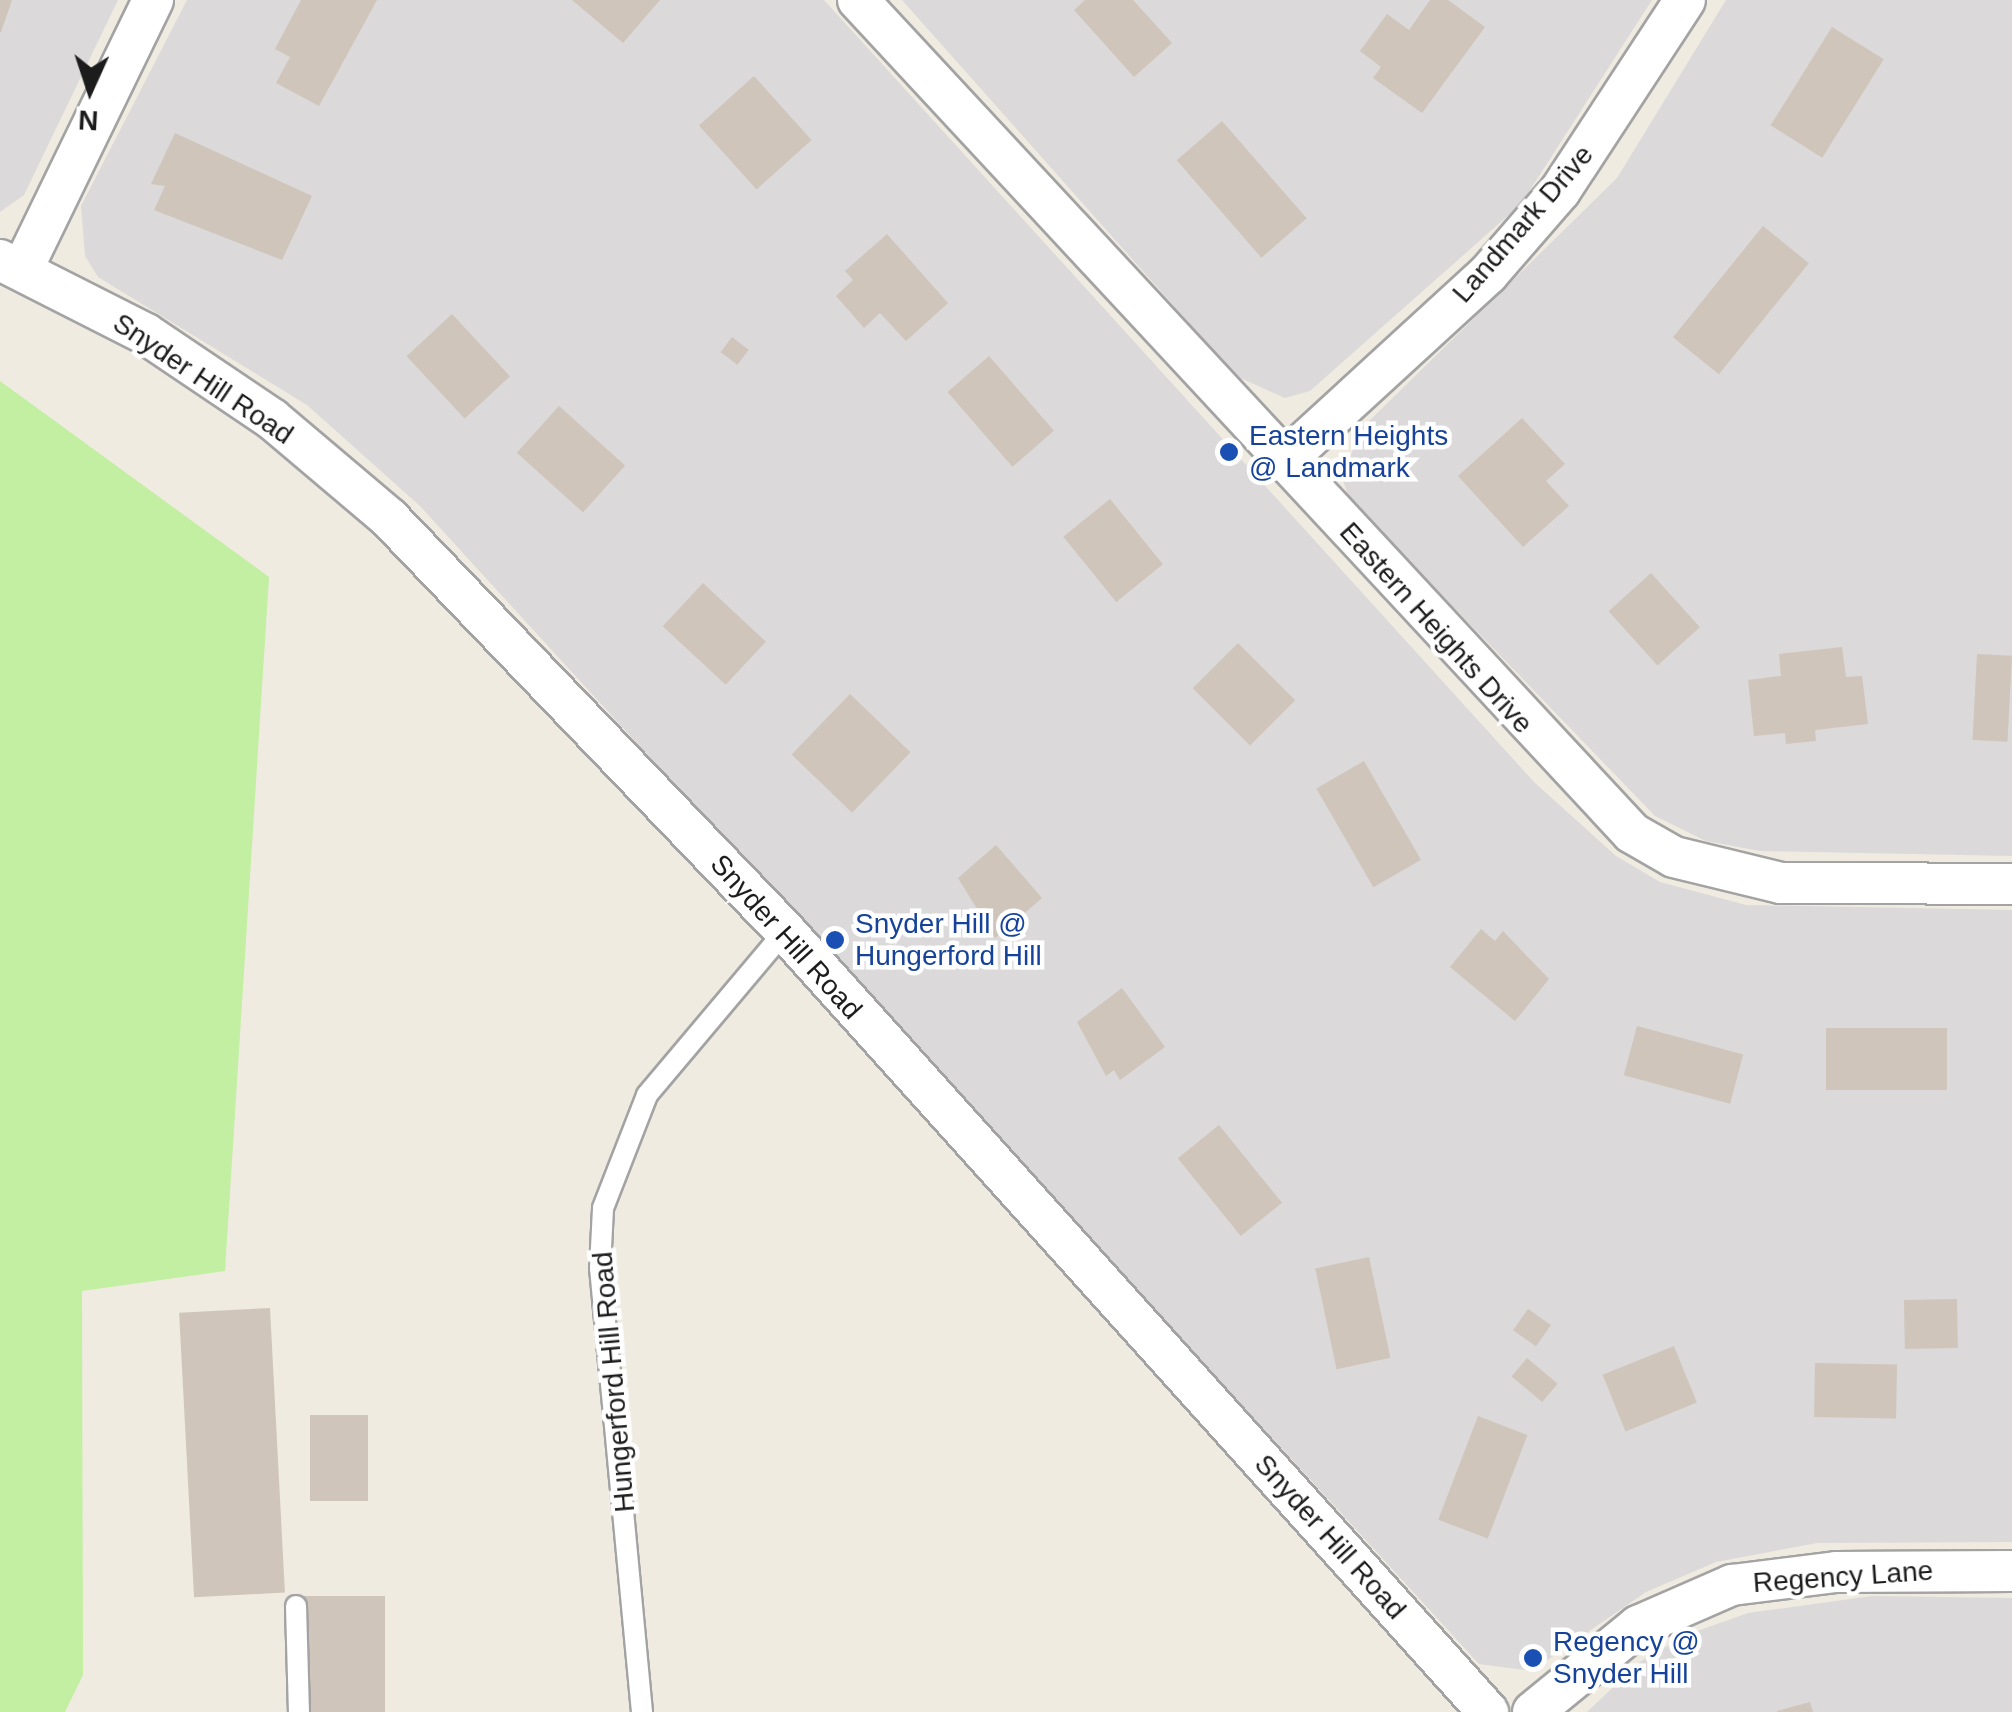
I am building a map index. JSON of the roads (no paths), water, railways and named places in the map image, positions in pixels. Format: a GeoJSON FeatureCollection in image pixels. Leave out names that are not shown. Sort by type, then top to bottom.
{"type":"FeatureCollection","features":[{"type":"Feature","properties":{"kind":"street"},"geometry":{"type":"LineString","coordinates":[[11,265],[152,0]]}},
{"type":"Feature","properties":{"kind":"street","name":"Eastern Heights Drive"},"geometry":{"type":"LineString","coordinates":[[858,0],[1588,794],[1674,857],[1781,883],[2012,884]]}},
{"type":"Feature","properties":{"kind":"street","name":"Landmark Drive"},"geometry":{"type":"LineString","coordinates":[[1284,462],[1536,218],[1618,113],[1684,0]]}},
{"type":"Feature","properties":{"kind":"street","name":"Snyder Hill Road"},"geometry":{"type":"LineString","coordinates":[[11,265],[146,334],[256,409],[389,518],[785,931],[1488,1712]]}},
{"type":"Feature","properties":{"kind":"street","name":"Regency Lane"},"geometry":{"type":"LineString","coordinates":[[1534,1712],[1638,1626],[1732,1585],[1836,1572],[2012,1571]]}},
{"type":"Feature","properties":{"kind":"lane","name":"Hungerford Hill Road"},"geometry":{"type":"LineString","coordinates":[[642,1712],[600,1268],[603,1208],[647,1094],[785,931]]}},
{"type":"Feature","properties":{"kind":"lane"},"geometry":{"type":"LineString","coordinates":[[296,1606],[299,1712]]}},
{"type":"Feature","properties":{"kind":"place","name":"Eastern Heights @ Landmark"},"geometry":{"type":"Point","coordinates":[1229,452]}},
{"type":"Feature","properties":{"kind":"place","name":"Snyder Hill @ Hungerford Hill"},"geometry":{"type":"Point","coordinates":[835,940]}},
{"type":"Feature","properties":{"kind":"place","name":"Regency @ Snyder Hill"},"geometry":{"type":"Point","coordinates":[1533,1658]}}]}
